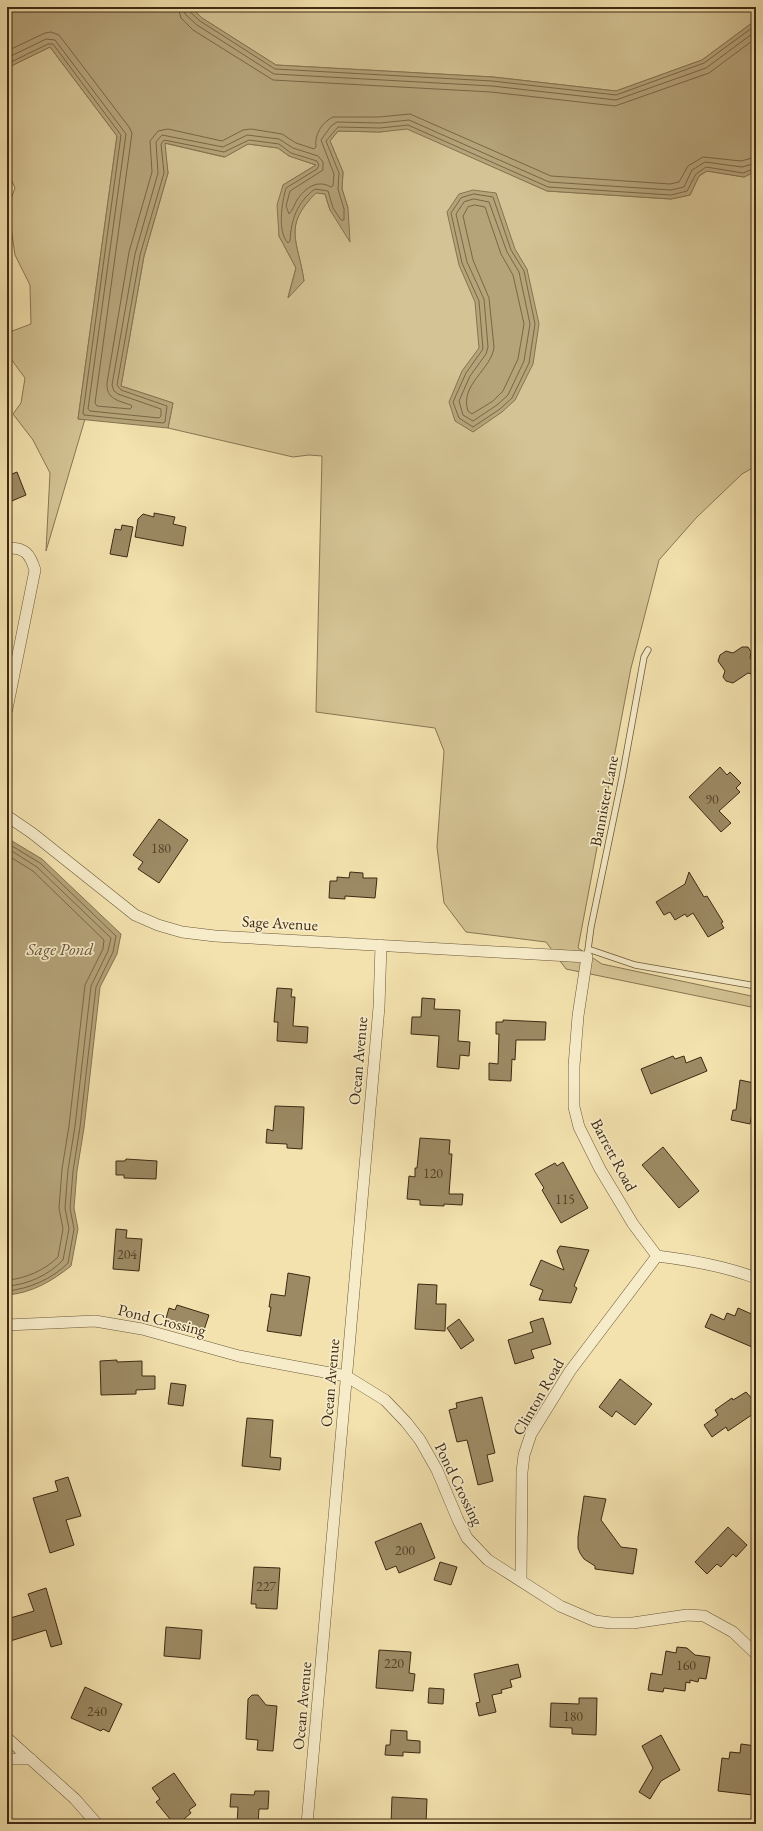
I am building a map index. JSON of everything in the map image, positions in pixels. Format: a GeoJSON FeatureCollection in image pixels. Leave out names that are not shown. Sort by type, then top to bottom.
{"type":"FeatureCollection","features":[{"type":"Feature","properties":{"kind":"street"},"geometry":{"type":"LineString","coordinates":[[7,548],[17,548],[27,553],[32,559],[35,570],[7,709]]}},
{"type":"Feature","properties":{"kind":"street","name":"Sage Avenue"},"geometry":{"type":"LineString","coordinates":[[7,816],[32,833],[135,915],[158,925],[182,932],[214,936],[381,945],[588,953]]}},
{"type":"Feature","properties":{"kind":"street","name":"Ocean Avenue"},"geometry":{"type":"LineString","coordinates":[[307,1824],[379,1007],[381,945]]}},
{"type":"Feature","properties":{"kind":"street","name":"Barrett Road"},"geometry":{"type":"LineString","coordinates":[[588,953],[578,1016],[574,1066],[574,1107],[579,1127],[600,1169],[633,1224],[657,1256]]}},
{"type":"Feature","properties":{"kind":"street"},"geometry":{"type":"LineString","coordinates":[[657,1256],[688,1260],[741,1272],[756,1278]]}},
{"type":"Feature","properties":{"kind":"street","name":"Clinton Road"},"geometry":{"type":"LineString","coordinates":[[521,1581],[522,1472],[524,1455],[531,1434],[570,1371],[657,1256]]}},
{"type":"Feature","properties":{"kind":"street","name":"Pond Crossing"},"geometry":{"type":"LineString","coordinates":[[7,1325],[96,1321],[142,1329],[239,1356],[346,1376],[385,1400],[406,1422],[420,1440],[437,1470],[467,1538],[488,1560],[560,1606],[595,1621],[633,1623],[687,1615],[704,1616],[733,1632],[756,1654]]}},
{"type":"Feature","properties":{"kind":"street"},"geometry":{"type":"LineString","coordinates":[[7,1738],[74,1799],[97,1824]]}},
{"type":"Feature","properties":{"kind":"street"},"geometry":{"type":"LineString","coordinates":[[7,1759],[31,1759]]}},
{"type":"Feature","properties":{"kind":"lane","name":"Bannister Lane"},"geometry":{"type":"LineString","coordinates":[[588,953],[591,928],[622,778],[644,657],[648,650]]}},
{"type":"Feature","properties":{"kind":"lane"},"geometry":{"type":"LineString","coordinates":[[588,953],[635,965],[756,986]]}},
{"type":"Feature","properties":{"kind":"shaded area"},"geometry":{"type":"Polygon","coordinates":[[[191,7],[756,7],[756,20],[702,60],[616,91],[493,77],[276,65],[202,18],[191,7]]]}},
{"type":"Feature","properties":{"kind":"shaded area"},"geometry":{"type":"Polygon","coordinates":[[[50,47],[117,136],[78,419],[85,419],[46,551],[50,473],[33,440],[13,414],[21,403],[25,378],[11,359],[7,358],[7,333],[31,324],[30,285],[15,255],[8,207],[15,188],[7,170],[7,68],[50,47]]]}},
{"type":"Feature","properties":{"kind":"shaded area"},"geometry":{"type":"Polygon","coordinates":[[[407,128],[547,191],[671,199],[690,195],[699,176],[707,171],[744,177],[756,171],[756,466],[742,474],[696,518],[659,560],[631,668],[578,948],[602,964],[756,997],[756,1008],[566,969],[546,942],[466,932],[444,903],[437,847],[444,751],[435,728],[316,712],[322,456],[309,455],[293,457],[168,428],[173,403],[121,386],[144,256],[168,173],[164,143],[224,157],[248,144],[278,148],[289,156],[316,165],[283,185],[279,236],[296,268],[288,297],[304,281],[295,234],[299,215],[305,204],[316,192],[325,194],[330,210],[348,208],[342,189],[343,172],[330,141],[338,131],[380,132],[407,128]]]}},
{"type":"Feature","properties":{"kind":"water"},"geometry":{"type":"Polygon","coordinates":[[[7,7],[191,7],[202,18],[276,65],[493,77],[616,91],[702,60],[756,20],[756,171],[744,177],[707,171],[699,176],[690,195],[671,199],[547,191],[407,129],[380,132],[338,131],[330,141],[343,172],[342,189],[348,208],[350,242],[330,210],[325,194],[316,193],[305,205],[299,215],[296,225],[296,244],[304,281],[288,298],[296,268],[279,236],[277,205],[283,185],[316,165],[289,156],[278,148],[248,144],[225,157],[165,143],[168,173],[144,256],[121,386],[173,403],[168,428],[78,419],[117,136],[50,47],[7,68],[7,7]]]}},
{"type":"Feature","properties":{"kind":"water"},"geometry":{"type":"Polygon","coordinates":[[[473,190],[496,193],[515,249],[527,269],[539,324],[533,364],[515,400],[502,412],[473,432],[455,421],[449,402],[462,371],[479,348],[475,302],[459,265],[447,212],[459,194],[473,190]]]}},
{"type":"Feature","properties":{"kind":"water","name":"Sage Pond"},"geometry":{"type":"Polygon","coordinates":[[[7,838],[42,859],[121,934],[117,954],[100,987],[84,1128],[77,1171],[74,1208],[78,1229],[71,1266],[56,1277],[33,1289],[7,1295],[7,838]]]}},
{"type":"Feature","properties":{"kind":"building"},"geometry":{"type":"Polygon","coordinates":[[[17,472],[26,495],[7,503],[7,476],[17,472]]]}},
{"type":"Feature","properties":{"kind":"building"},"geometry":{"type":"Polygon","coordinates":[[[154,513],[175,517],[173,524],[186,527],[183,546],[135,537],[138,519],[143,514],[154,517],[154,513]]]}},
{"type":"Feature","properties":{"kind":"building"},"geometry":{"type":"Polygon","coordinates":[[[122,525],[133,527],[127,557],[110,554],[115,529],[121,530],[122,525]]]}},
{"type":"Feature","properties":{"kind":"building"},"geometry":{"type":"Polygon","coordinates":[[[742,647],[748,647],[751,652],[750,658],[756,667],[755,671],[751,674],[748,673],[733,683],[726,681],[723,677],[725,671],[718,661],[720,655],[726,651],[733,653],[742,647]]]}},
{"type":"Feature","properties":{"kind":"building"},"geometry":{"type":"Polygon","coordinates":[[[720,767],[727,775],[730,772],[741,783],[736,788],[740,792],[719,811],[731,823],[721,832],[689,797],[720,767]]]}},
{"type":"Feature","properties":{"kind":"building"},"geometry":{"type":"Polygon","coordinates":[[[159,819],[188,840],[159,883],[138,869],[143,862],[133,855],[159,819]]]}},
{"type":"Feature","properties":{"kind":"building"},"geometry":{"type":"Polygon","coordinates":[[[350,872],[363,873],[363,878],[377,878],[375,898],[345,896],[345,899],[329,898],[330,881],[337,881],[337,877],[349,878],[350,872]]]}},
{"type":"Feature","properties":{"kind":"building"},"geometry":{"type":"Polygon","coordinates":[[[689,872],[704,897],[707,896],[723,922],[721,923],[724,928],[708,937],[693,913],[687,917],[685,914],[675,920],[670,912],[664,915],[656,902],[685,884],[689,872]]]}},
{"type":"Feature","properties":{"kind":"building"},"geometry":{"type":"Polygon","coordinates":[[[277,988],[292,989],[291,997],[295,997],[293,1026],[308,1027],[307,1043],[277,1041],[278,1022],[274,1022],[277,988]]]}},
{"type":"Feature","properties":{"kind":"building"},"geometry":{"type":"Polygon","coordinates":[[[422,998],[435,999],[434,1009],[460,1010],[458,1041],[470,1042],[469,1056],[460,1055],[459,1069],[437,1067],[439,1036],[411,1034],[412,1017],[421,1017],[422,998]]]}},
{"type":"Feature","properties":{"kind":"building"},"geometry":{"type":"Polygon","coordinates":[[[503,1020],[546,1022],[545,1040],[516,1040],[515,1060],[512,1059],[511,1081],[489,1080],[489,1063],[498,1064],[499,1034],[496,1034],[496,1022],[503,1022],[503,1020]]]}},
{"type":"Feature","properties":{"kind":"building"},"geometry":{"type":"Polygon","coordinates":[[[673,1056],[675,1059],[684,1056],[686,1063],[701,1057],[707,1071],[651,1094],[641,1069],[673,1056]]]}},
{"type":"Feature","properties":{"kind":"building"},"geometry":{"type":"Polygon","coordinates":[[[740,1080],[754,1083],[756,1096],[750,1124],[731,1120],[733,1110],[736,1110],[740,1080]]]}},
{"type":"Feature","properties":{"kind":"building"},"geometry":{"type":"Polygon","coordinates":[[[275,1106],[304,1107],[302,1149],[287,1148],[287,1144],[266,1143],[267,1129],[273,1131],[275,1106]]]}},
{"type":"Feature","properties":{"kind":"building"},"geometry":{"type":"Polygon","coordinates":[[[420,1138],[450,1140],[449,1154],[452,1154],[449,1194],[463,1194],[462,1205],[420,1205],[420,1200],[407,1199],[409,1176],[415,1177],[415,1168],[417,1168],[420,1138]]]}},
{"type":"Feature","properties":{"kind":"building"},"geometry":{"type":"Polygon","coordinates":[[[663,1147],[699,1191],[679,1208],[642,1165],[663,1147]]]}},
{"type":"Feature","properties":{"kind":"building"},"geometry":{"type":"Polygon","coordinates":[[[126,1159],[157,1161],[156,1179],[124,1178],[124,1175],[116,1175],[116,1161],[125,1161],[126,1159]]]}},
{"type":"Feature","properties":{"kind":"building"},"geometry":{"type":"Polygon","coordinates":[[[563,1162],[588,1208],[561,1223],[542,1190],[544,1188],[535,1174],[555,1163],[557,1166],[563,1162]]]}},
{"type":"Feature","properties":{"kind":"building"},"geometry":{"type":"Polygon","coordinates":[[[116,1229],[127,1230],[126,1238],[142,1239],[139,1271],[113,1269],[116,1229]]]}},
{"type":"Feature","properties":{"kind":"building"},"geometry":{"type":"Polygon","coordinates":[[[560,1246],[589,1250],[574,1286],[577,1288],[571,1303],[539,1300],[543,1290],[530,1285],[541,1260],[564,1270],[557,1251],[560,1246]]]}},
{"type":"Feature","properties":{"kind":"building"},"geometry":{"type":"Polygon","coordinates":[[[288,1273],[310,1277],[301,1336],[267,1331],[271,1307],[269,1307],[271,1294],[285,1296],[288,1273]]]}},
{"type":"Feature","properties":{"kind":"building"},"geometry":{"type":"Polygon","coordinates":[[[418,1284],[437,1285],[436,1304],[446,1304],[445,1331],[415,1329],[418,1284]]]}},
{"type":"Feature","properties":{"kind":"building"},"geometry":{"type":"Polygon","coordinates":[[[177,1305],[209,1315],[203,1333],[165,1322],[169,1308],[175,1310],[177,1305]]]}},
{"type":"Feature","properties":{"kind":"building"},"geometry":{"type":"Polygon","coordinates":[[[738,1308],[756,1316],[756,1339],[752,1347],[705,1327],[711,1314],[724,1320],[727,1313],[735,1316],[738,1308]]]}},
{"type":"Feature","properties":{"kind":"building"},"geometry":{"type":"Polygon","coordinates":[[[543,1318],[551,1344],[531,1350],[534,1358],[515,1364],[508,1340],[533,1332],[530,1322],[543,1318]]]}},
{"type":"Feature","properties":{"kind":"building"},"geometry":{"type":"Polygon","coordinates":[[[459,1319],[474,1340],[461,1349],[447,1328],[459,1319]]]}},
{"type":"Feature","properties":{"kind":"building"},"geometry":{"type":"Polygon","coordinates":[[[117,1360],[117,1362],[142,1361],[142,1376],[155,1376],[155,1389],[136,1390],[136,1394],[101,1395],[100,1361],[117,1360]]]}},
{"type":"Feature","properties":{"kind":"building"},"geometry":{"type":"Polygon","coordinates":[[[620,1379],[652,1404],[635,1425],[616,1411],[612,1417],[599,1407],[620,1379]]]}},
{"type":"Feature","properties":{"kind":"building"},"geometry":{"type":"Polygon","coordinates":[[[171,1383],[186,1385],[183,1406],[168,1404],[171,1383]]]}},
{"type":"Feature","properties":{"kind":"building"},"geometry":{"type":"Polygon","coordinates":[[[746,1392],[756,1403],[756,1412],[728,1431],[726,1427],[712,1437],[704,1425],[718,1415],[715,1410],[732,1398],[733,1400],[746,1392]]]}},
{"type":"Feature","properties":{"kind":"building"},"geometry":{"type":"Polygon","coordinates":[[[482,1397],[495,1453],[487,1455],[493,1481],[478,1485],[467,1440],[457,1442],[449,1410],[457,1408],[456,1403],[482,1397]]]}},
{"type":"Feature","properties":{"kind":"building"},"geometry":{"type":"Polygon","coordinates":[[[247,1418],[273,1420],[270,1457],[281,1458],[280,1470],[242,1466],[247,1418]]]}},
{"type":"Feature","properties":{"kind":"building"},"geometry":{"type":"Polygon","coordinates":[[[68,1477],[81,1516],[66,1520],[74,1545],[50,1553],[33,1498],[58,1491],[55,1481],[68,1477]]]}},
{"type":"Feature","properties":{"kind":"building"},"geometry":{"type":"Polygon","coordinates":[[[584,1496],[606,1499],[601,1520],[621,1547],[637,1549],[633,1574],[595,1569],[595,1566],[584,1559],[580,1553],[578,1548],[578,1537],[584,1496]]]}},
{"type":"Feature","properties":{"kind":"building"},"geometry":{"type":"Polygon","coordinates":[[[421,1523],[435,1558],[399,1573],[396,1566],[386,1570],[375,1542],[421,1523]]]}},
{"type":"Feature","properties":{"kind":"building"},"geometry":{"type":"Polygon","coordinates":[[[728,1527],[747,1545],[736,1557],[733,1554],[721,1567],[717,1564],[707,1574],[695,1562],[728,1527]]]}},
{"type":"Feature","properties":{"kind":"building"},"geometry":{"type":"Polygon","coordinates":[[[440,1562],[457,1567],[451,1585],[434,1580],[440,1562]]]}},
{"type":"Feature","properties":{"kind":"building"},"geometry":{"type":"Polygon","coordinates":[[[254,1567],[280,1568],[277,1609],[256,1608],[256,1604],[251,1604],[254,1567]]]}},
{"type":"Feature","properties":{"kind":"building"},"geometry":{"type":"Polygon","coordinates":[[[46,1588],[62,1644],[51,1647],[46,1630],[7,1642],[7,1619],[34,1611],[28,1594],[46,1588]]]}},
{"type":"Feature","properties":{"kind":"building"},"geometry":{"type":"Polygon","coordinates":[[[166,1627],[202,1630],[200,1659],[164,1656],[166,1627]]]}},
{"type":"Feature","properties":{"kind":"building"},"geometry":{"type":"Polygon","coordinates":[[[677,1647],[687,1648],[695,1655],[710,1657],[706,1679],[699,1678],[698,1682],[690,1680],[690,1683],[686,1682],[685,1691],[664,1688],[663,1692],[648,1690],[651,1673],[662,1675],[666,1651],[676,1653],[677,1647]]]}},
{"type":"Feature","properties":{"kind":"building"},"geometry":{"type":"Polygon","coordinates":[[[379,1650],[411,1652],[409,1673],[415,1674],[413,1691],[376,1688],[379,1650]]]}},
{"type":"Feature","properties":{"kind":"building"},"geometry":{"type":"Polygon","coordinates":[[[518,1664],[521,1677],[510,1680],[512,1687],[501,1690],[502,1693],[492,1695],[496,1712],[479,1716],[476,1703],[480,1702],[474,1674],[518,1664]]]}},
{"type":"Feature","properties":{"kind":"building"},"geometry":{"type":"Polygon","coordinates":[[[85,1687],[122,1704],[109,1732],[103,1729],[101,1731],[71,1718],[85,1687]]]}},
{"type":"Feature","properties":{"kind":"building"},"geometry":{"type":"Polygon","coordinates":[[[429,1688],[444,1689],[443,1704],[428,1703],[429,1688]]]}},
{"type":"Feature","properties":{"kind":"building"},"geometry":{"type":"Polygon","coordinates":[[[252,1695],[258,1695],[266,1705],[277,1706],[273,1751],[257,1750],[258,1740],[246,1739],[248,1699],[252,1695]]]}},
{"type":"Feature","properties":{"kind":"building"},"geometry":{"type":"Polygon","coordinates":[[[579,1698],[597,1698],[596,1735],[572,1734],[572,1728],[550,1727],[551,1703],[579,1704],[579,1698]]]}},
{"type":"Feature","properties":{"kind":"building"},"geometry":{"type":"Polygon","coordinates":[[[391,1730],[407,1731],[407,1740],[420,1741],[420,1753],[403,1752],[403,1756],[385,1755],[386,1745],[390,1745],[391,1730]]]}},
{"type":"Feature","properties":{"kind":"building"},"geometry":{"type":"Polygon","coordinates":[[[661,1735],[680,1770],[661,1781],[650,1799],[639,1792],[653,1768],[642,1746],[661,1735]]]}},
{"type":"Feature","properties":{"kind":"building"},"geometry":{"type":"Polygon","coordinates":[[[741,1744],[756,1746],[753,1795],[718,1791],[722,1758],[729,1759],[730,1752],[740,1753],[741,1744]]]}},
{"type":"Feature","properties":{"kind":"building"},"geometry":{"type":"Polygon","coordinates":[[[174,1773],[196,1805],[189,1810],[191,1813],[184,1819],[188,1824],[174,1824],[156,1802],[160,1799],[152,1788],[174,1773]]]}},
{"type":"Feature","properties":{"kind":"building"},"geometry":{"type":"Polygon","coordinates":[[[255,1791],[269,1791],[268,1809],[259,1809],[258,1824],[237,1824],[238,1807],[230,1807],[231,1794],[254,1795],[255,1791]]]}},
{"type":"Feature","properties":{"kind":"building"},"geometry":{"type":"Polygon","coordinates":[[[392,1797],[427,1799],[426,1824],[391,1824],[392,1797]]]}}]}
